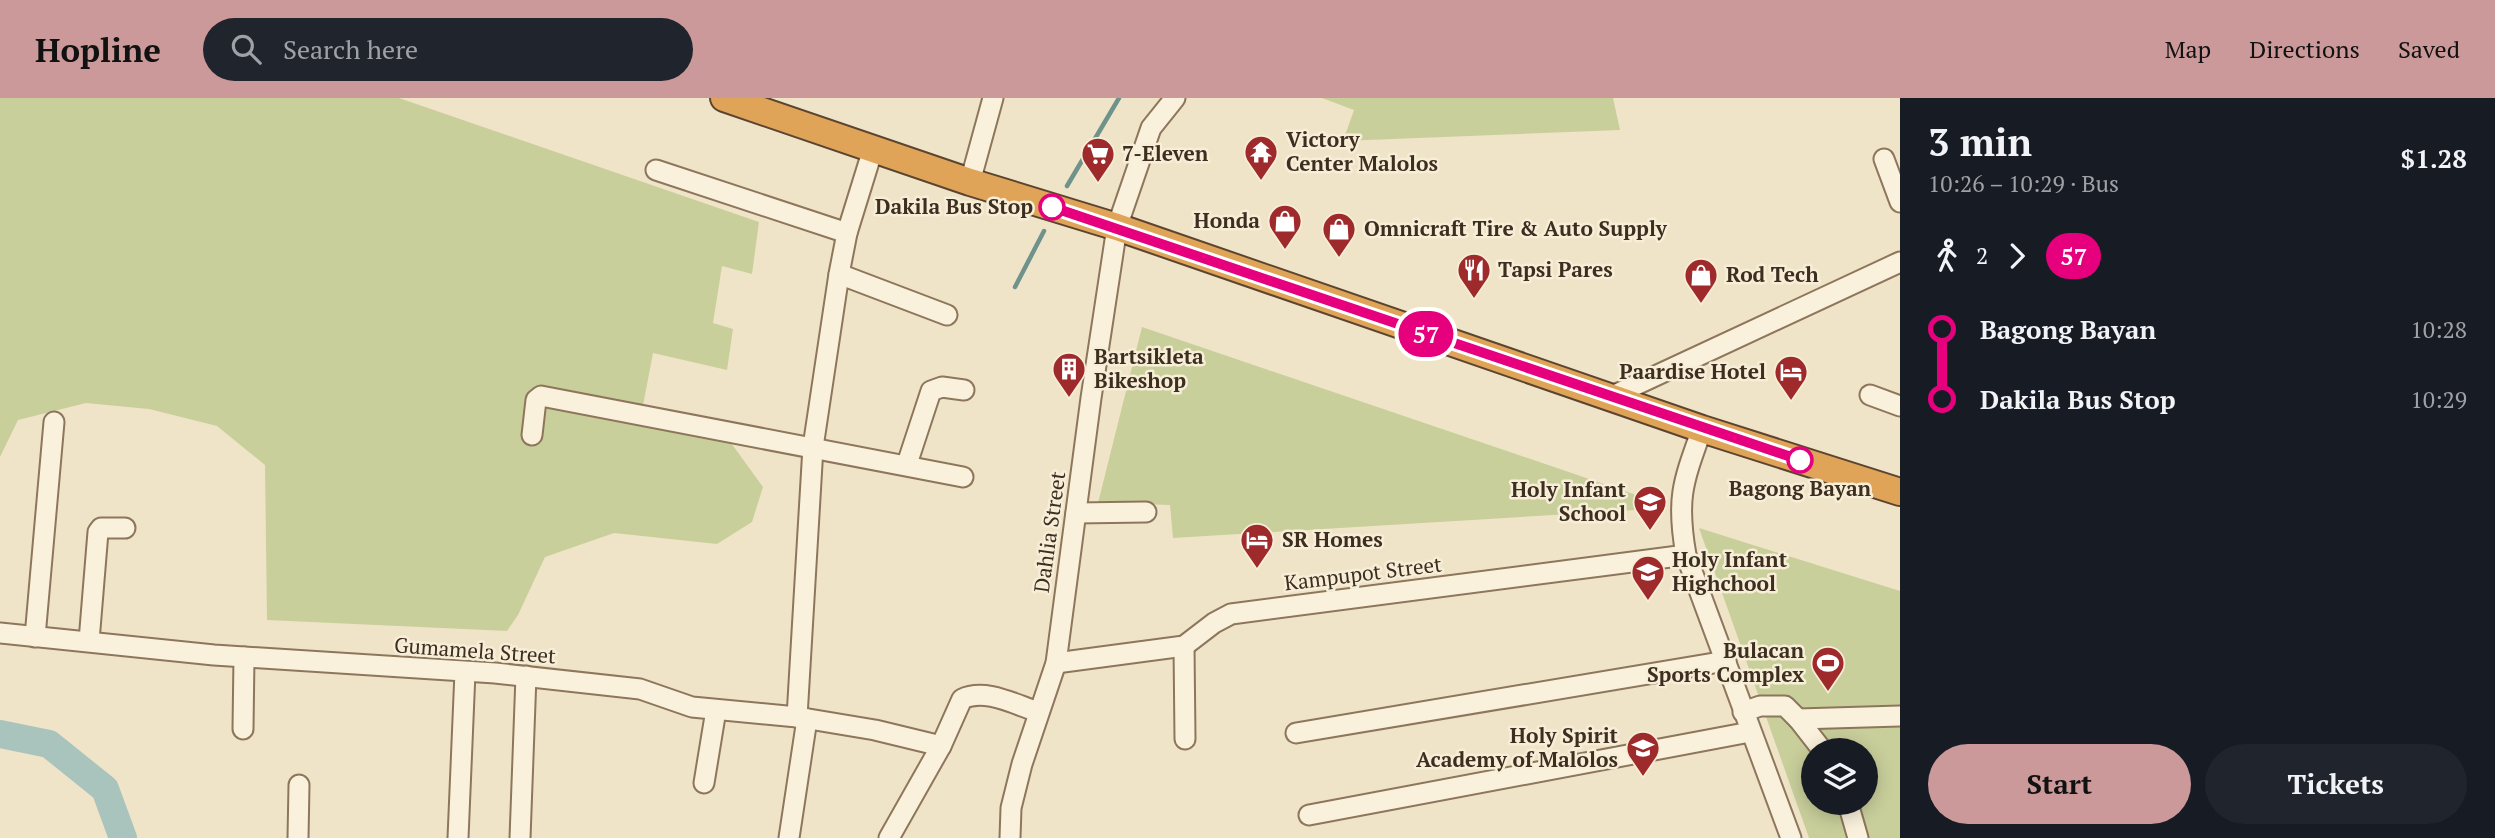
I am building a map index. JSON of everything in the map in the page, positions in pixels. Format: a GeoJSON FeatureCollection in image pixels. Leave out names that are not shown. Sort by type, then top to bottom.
{"type":"FeatureCollection","features":[{"type":"Feature","properties":{"kind":"highway"},"geometry":{"type":"LineString","coordinates":[[724,98],[970,182],[1117,227],[1608,398],[1900,492]]}},
{"type":"Feature","properties":{"kind":"street"},"geometry":{"type":"LineString","coordinates":[[970,182],[993,98]]}},
{"type":"Feature","properties":{"kind":"street","name":"Dahlia Street"},"geometry":{"type":"LineString","coordinates":[[1010,838],[1014,797],[1038,712],[1056,663],[1117,227],[1151,128],[1175,98]]}},
{"type":"Feature","properties":{"kind":"street"},"geometry":{"type":"LineString","coordinates":[[789,838],[802,718],[813,447],[847,233],[873,149]]}},
{"type":"Feature","properties":{"kind":"street"},"geometry":{"type":"LineString","coordinates":[[1884,159],[1900,202]]}},
{"type":"Feature","properties":{"kind":"street"},"geometry":{"type":"LineString","coordinates":[[656,170],[847,233]]}},
{"type":"Feature","properties":{"kind":"street"},"geometry":{"type":"LineString","coordinates":[[1608,398],[1900,262]]}},
{"type":"Feature","properties":{"kind":"street"},"geometry":{"type":"LineString","coordinates":[[839,274],[947,315]]}},
{"type":"Feature","properties":{"kind":"street"},"geometry":{"type":"LineString","coordinates":[[907,464],[931,391],[943,387],[964,390]]}},
{"type":"Feature","properties":{"kind":"street"},"geometry":{"type":"LineString","coordinates":[[1870,395],[1900,406]]}},
{"type":"Feature","properties":{"kind":"street"},"geometry":{"type":"LineString","coordinates":[[532,435],[536,400],[541,396],[907,464],[963,477]]}},
{"type":"Feature","properties":{"kind":"street"},"geometry":{"type":"LineString","coordinates":[[35,637],[54,422]]}},
{"type":"Feature","properties":{"kind":"street"},"geometry":{"type":"LineString","coordinates":[[1702,429],[1681,490],[1681,528],[1686,555],[1791,838]]}},
{"type":"Feature","properties":{"kind":"street"},"geometry":{"type":"LineString","coordinates":[[1076,513],[1146,512]]}},
{"type":"Feature","properties":{"kind":"street"},"geometry":{"type":"LineString","coordinates":[[89,641],[98,532],[101,528],[125,528]]}},
{"type":"Feature","properties":{"kind":"street","name":"Kampupot Street"},"geometry":{"type":"LineString","coordinates":[[1056,663],[1184,646],[1214,623],[1231,614],[1686,555]]}},
{"type":"Feature","properties":{"kind":"street","name":"Gumamela Street"},"geometry":{"type":"LineString","coordinates":[[0,632],[244,657],[526,676],[640,689],[692,707],[802,718],[875,730],[941,746]]}},
{"type":"Feature","properties":{"kind":"street"},"geometry":{"type":"LineString","coordinates":[[1184,646],[1185,739]]}},
{"type":"Feature","properties":{"kind":"street"},"geometry":{"type":"LineString","coordinates":[[243,729],[244,657]]}},
{"type":"Feature","properties":{"kind":"street"},"geometry":{"type":"LineString","coordinates":[[1296,733],[1726,661]]}},
{"type":"Feature","properties":{"kind":"street"},"geometry":{"type":"LineString","coordinates":[[458,838],[465,672]]}},
{"type":"Feature","properties":{"kind":"street"},"geometry":{"type":"LineString","coordinates":[[520,838],[526,676]]}},
{"type":"Feature","properties":{"kind":"street"},"geometry":{"type":"LineString","coordinates":[[890,838],[941,746],[961,699],[973,694],[1038,712]]}},
{"type":"Feature","properties":{"kind":"street"},"geometry":{"type":"LineString","coordinates":[[1743,712],[1760,706],[1784,706],[1813,738]]}},
{"type":"Feature","properties":{"kind":"street"},"geometry":{"type":"LineString","coordinates":[[704,783],[716,710]]}},
{"type":"Feature","properties":{"kind":"street"},"geometry":{"type":"LineString","coordinates":[[1798,719],[1900,716]]}},
{"type":"Feature","properties":{"kind":"street"},"geometry":{"type":"LineString","coordinates":[[1309,815],[1750,732]]}},
{"type":"Feature","properties":{"kind":"street"},"geometry":{"type":"LineString","coordinates":[[298,838],[299,785]]}},
{"type":"Feature","properties":{"kind":"street"},"geometry":{"type":"LineString","coordinates":[[1851,815],[1858,838]]}},
{"type":"Feature","properties":{"kind":"green space"},"geometry":{"type":"Polygon","coordinates":[[[0,98],[399,98],[759,222],[752,274],[722,266],[713,323],[733,329],[727,370],[653,353],[641,416],[726,436],[763,487],[752,522],[717,544],[614,533],[545,557],[518,615],[507,631],[267,620],[265,465],[217,426],[149,409],[86,403],[18,420],[0,457],[0,98]]]}},
{"type":"Feature","properties":{"kind":"green space"},"geometry":{"type":"Polygon","coordinates":[[[1322,98],[1613,98],[1620,130],[1343,141],[1354,110],[1322,98]]]}},
{"type":"Feature","properties":{"kind":"green space"},"geometry":{"type":"Polygon","coordinates":[[[1142,327],[1651,500],[1652,509],[1173,538],[1170,505],[1098,503],[1142,327]]]}},
{"type":"Feature","properties":{"kind":"green space","name":"Bulacan Sports Complex"},"geometry":{"type":"Polygon","coordinates":[[[1699,528],[1900,591],[1900,838],[1809,838],[1699,528]]]}},
{"type":"Feature","properties":{"kind":"waterway"},"geometry":{"type":"LineString","coordinates":[[1067,186],[1119,98]]}},
{"type":"Feature","properties":{"kind":"waterway"},"geometry":{"type":"LineString","coordinates":[[1015,287],[1044,231]]}},
{"type":"Feature","properties":{"kind":"waterway"},"geometry":{"type":"LineString","coordinates":[[0,734],[49,744],[105,789],[123,838]]}},
{"type":"Feature","properties":{"kind":"bus line","name":"57"},"geometry":{"type":"LineString","coordinates":[[1052,207],[1117,227],[1632,406],[1800,460]]}},
{"type":"Feature","properties":{"kind":"place","name":"Victory Center Malolos"},"geometry":{"type":"Point","coordinates":[1261,182]}},
{"type":"Feature","properties":{"kind":"place","name":"7-Eleven"},"geometry":{"type":"Point","coordinates":[1098,184]}},
{"type":"Feature","properties":{"kind":"place","name":"Dakila Bus Stop"},"geometry":{"type":"Point","coordinates":[1052,207]}},
{"type":"Feature","properties":{"kind":"place","name":"Honda"},"geometry":{"type":"Point","coordinates":[1285,251]}},
{"type":"Feature","properties":{"kind":"place","name":"Omnicraft Tire & Auto Supply"},"geometry":{"type":"Point","coordinates":[1339,259]}},
{"type":"Feature","properties":{"kind":"place","name":"Tapsi Pares"},"geometry":{"type":"Point","coordinates":[1474,300]}},
{"type":"Feature","properties":{"kind":"place","name":"Rod Tech"},"geometry":{"type":"Point","coordinates":[1701,305]}},
{"type":"Feature","properties":{"kind":"place","name":"Bartsikleta Bikeshop"},"geometry":{"type":"Point","coordinates":[1069,399]}},
{"type":"Feature","properties":{"kind":"place","name":"Paardise Hotel"},"geometry":{"type":"Point","coordinates":[1791,402]}},
{"type":"Feature","properties":{"kind":"place","name":"Bagong Bayan"},"geometry":{"type":"Point","coordinates":[1800,460]}},
{"type":"Feature","properties":{"kind":"place","name":"Holy Infant School"},"geometry":{"type":"Point","coordinates":[1650,532]}},
{"type":"Feature","properties":{"kind":"place","name":"SR Homes"},"geometry":{"type":"Point","coordinates":[1257,570]}},
{"type":"Feature","properties":{"kind":"place","name":"Holy Infant Highchool"},"geometry":{"type":"Point","coordinates":[1648,602]}},
{"type":"Feature","properties":{"kind":"place","name":"Bulacan Sports Complex"},"geometry":{"type":"Point","coordinates":[1828,693]}},
{"type":"Feature","properties":{"kind":"place","name":"Holy Spirit Academy of Malolos"},"geometry":{"type":"Point","coordinates":[1643,778]}}]}
